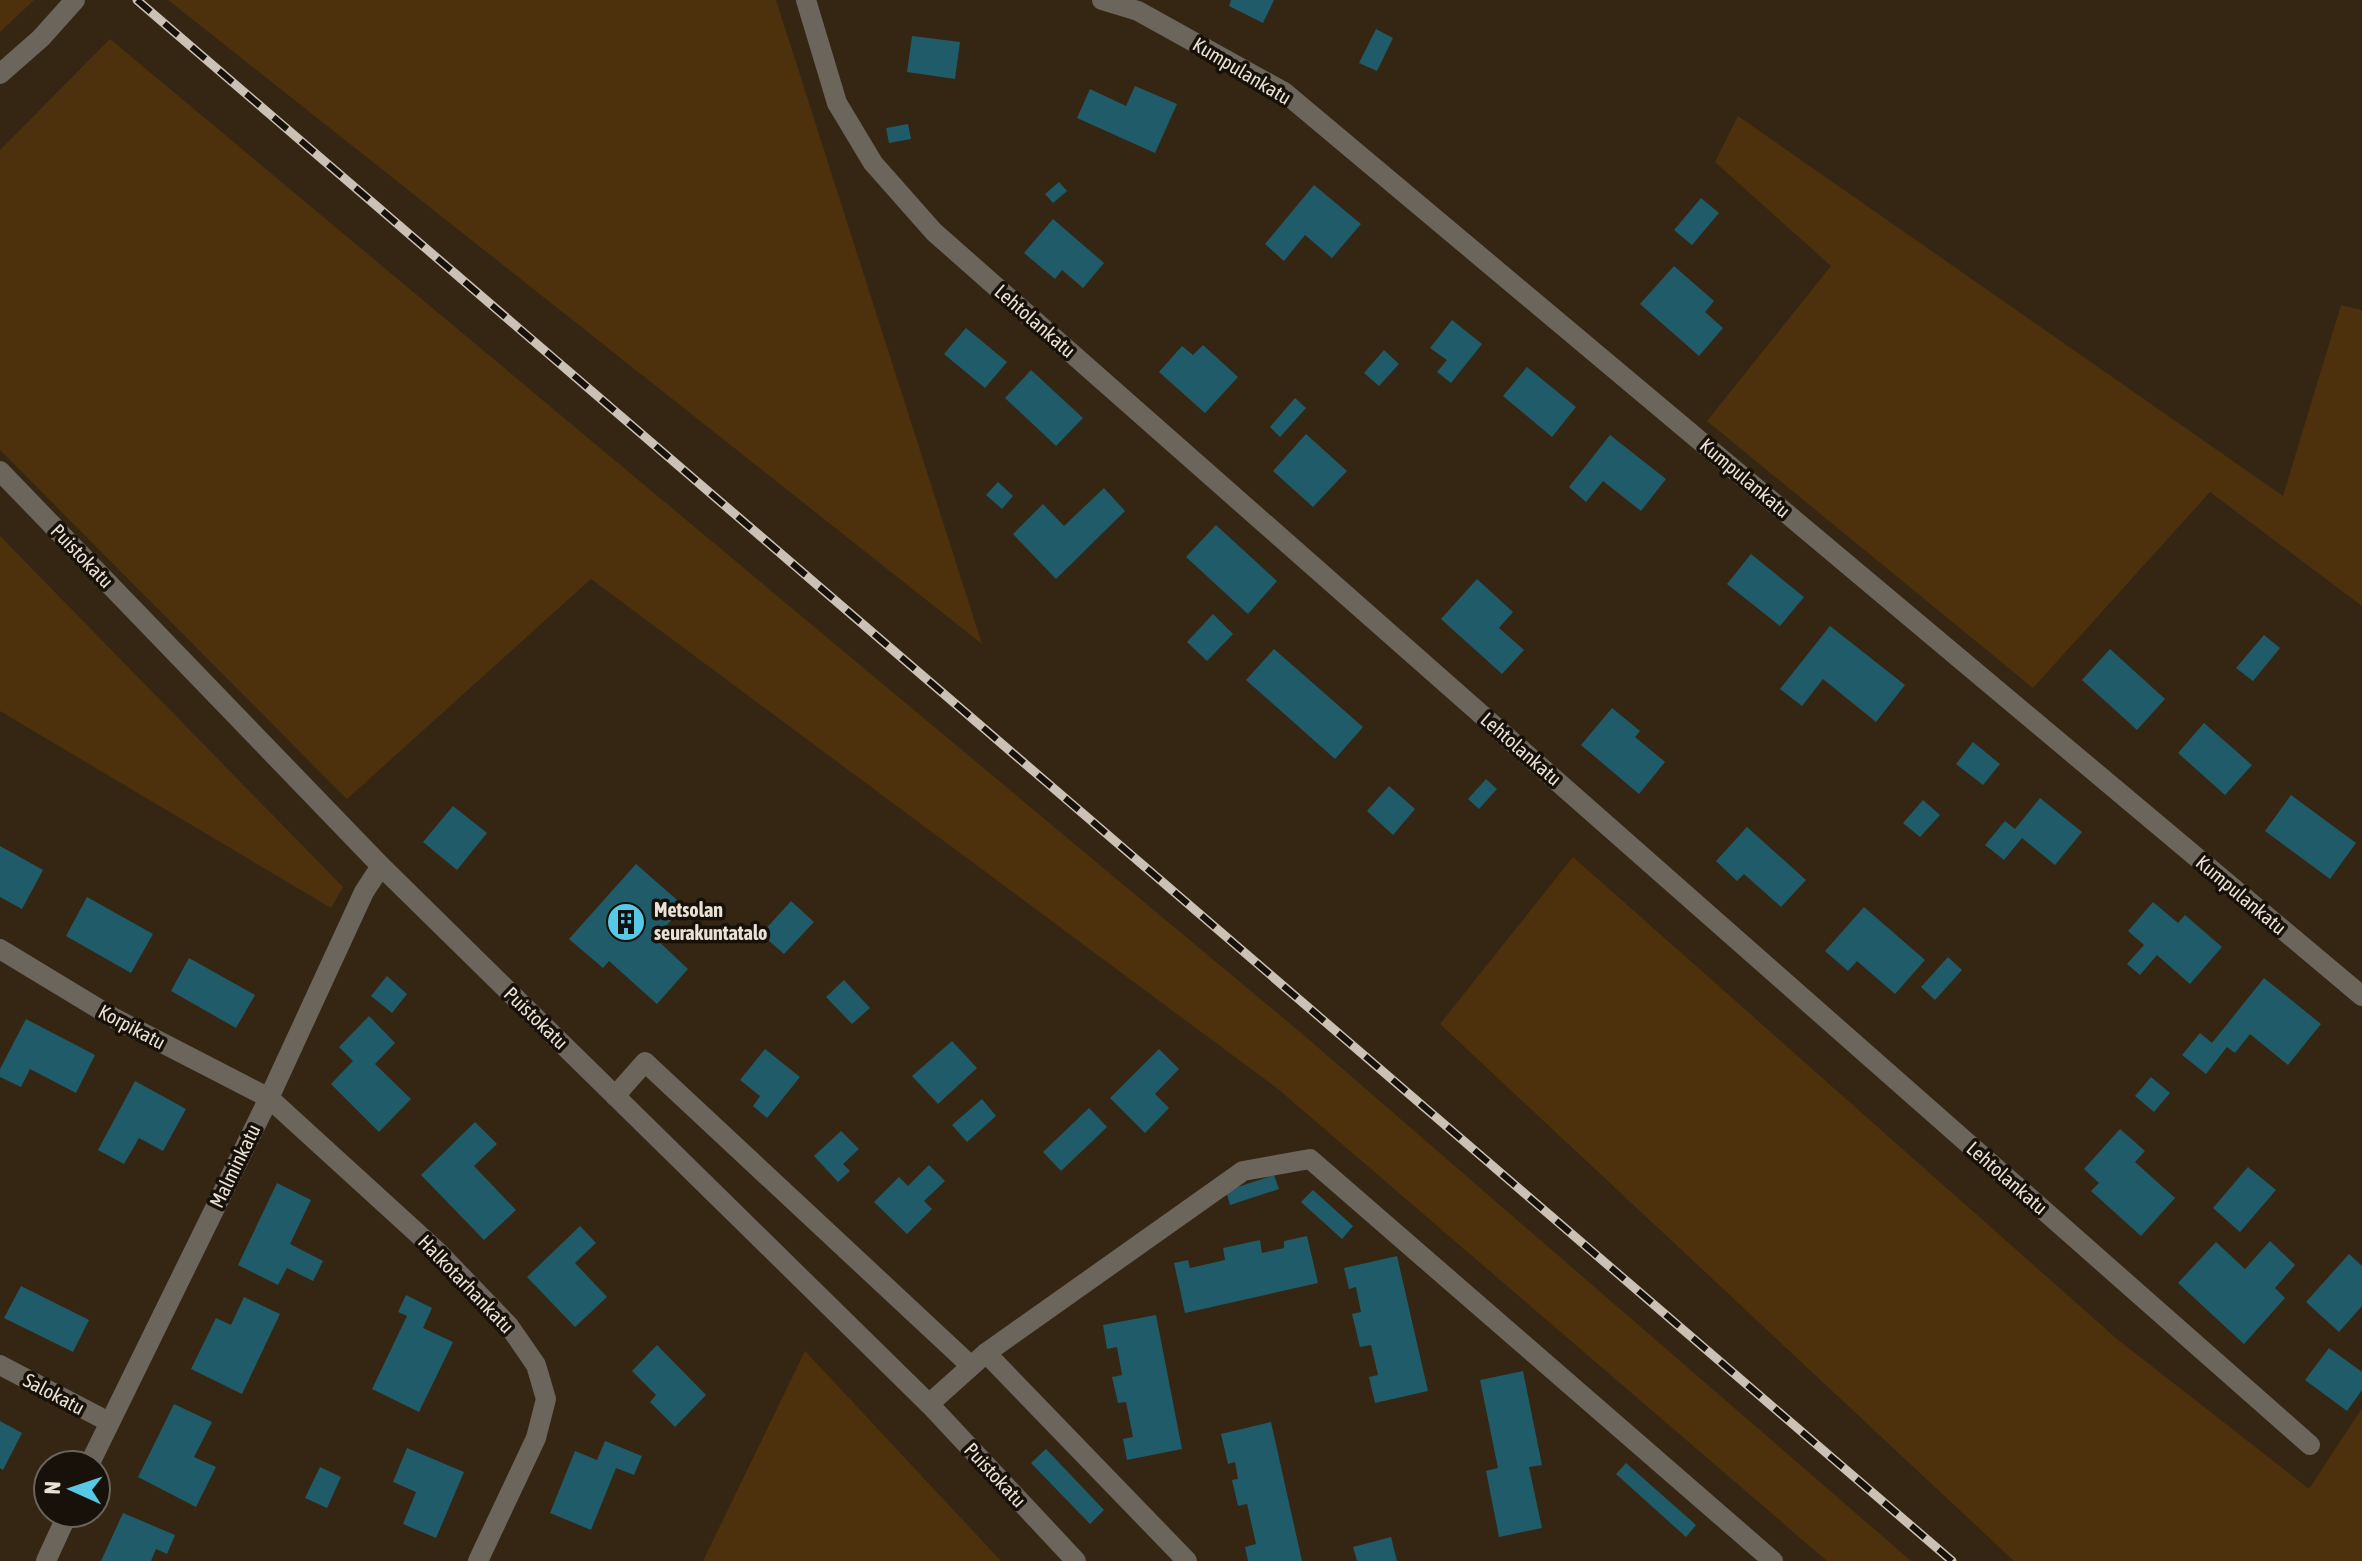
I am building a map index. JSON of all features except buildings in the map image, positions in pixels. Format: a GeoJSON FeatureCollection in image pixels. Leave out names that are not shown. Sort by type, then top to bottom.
{"type":"FeatureCollection","features":[{"type":"Feature","properties":{"kind":"street"},"geometry":{"type":"LineString","coordinates":[[0,74],[41,38],[75,0]]}},
{"type":"Feature","properties":{"kind":"street","name":"Lehtolankatu"},"geometry":{"type":"LineString","coordinates":[[806,0],[837,103],[873,163],[934,232],[2310,1445]]}},
{"type":"Feature","properties":{"kind":"street","name":"Kumpulankatu"},"geometry":{"type":"LineString","coordinates":[[1102,0],[1143,6],[1284,92],[2362,996]]}},
{"type":"Feature","properties":{"kind":"street","name":"Puistokatu"},"geometry":{"type":"LineString","coordinates":[[0,471],[381,866],[929,1404],[1076,1561]]}},
{"type":"Feature","properties":{"kind":"street","name":"Malminkatu"},"geometry":{"type":"LineString","coordinates":[[96,1449],[269,1098],[364,892],[381,866]]}},
{"type":"Feature","properties":{"kind":"street","name":"Korpikatu"},"geometry":{"type":"LineString","coordinates":[[0,949],[114,1018],[269,1098]]}},
{"type":"Feature","properties":{"kind":"street"},"geometry":{"type":"LineString","coordinates":[[615,1096],[645,1062],[978,1359],[1187,1561]]}},
{"type":"Feature","properties":{"kind":"street","name":"Halkotarhankatu"},"geometry":{"type":"LineString","coordinates":[[269,1098],[439,1253],[509,1326],[536,1365],[546,1399],[536,1438],[478,1561]]}},
{"type":"Feature","properties":{"kind":"street"},"geometry":{"type":"LineString","coordinates":[[929,1404],[978,1359],[1243,1171],[1310,1159],[1773,1561]]}},
{"type":"Feature","properties":{"kind":"street","name":"Salokatu"},"geometry":{"type":"LineString","coordinates":[[0,1365],[109,1422]]}},
{"type":"Feature","properties":{"kind":"street"},"geometry":{"type":"LineString","coordinates":[[46,1561],[61,1529]]}},
{"type":"Feature","properties":{"kind":"shaded area"},"geometry":{"type":"Polygon","coordinates":[[[0,0],[34,0],[0,32],[0,0]]]}},
{"type":"Feature","properties":{"kind":"shaded area"},"geometry":{"type":"Polygon","coordinates":[[[168,0],[776,0],[982,644],[168,0]]]}},
{"type":"Feature","properties":{"kind":"shaded area"},"geometry":{"type":"Polygon","coordinates":[[[110,39],[1307,1038],[1911,1561],[1827,1561],[1278,1089],[591,579],[347,799],[0,450],[0,150],[110,39]]]}},
{"type":"Feature","properties":{"kind":"shaded area"},"geometry":{"type":"Polygon","coordinates":[[[1738,116],[2283,496],[2341,305],[2362,310],[2362,606],[2210,492],[2033,688],[1707,421],[1831,266],[1715,162],[1738,116]]]}},
{"type":"Feature","properties":{"kind":"shaded area"},"geometry":{"type":"Polygon","coordinates":[[[0,536],[343,887],[331,908],[0,711],[0,536]]]}},
{"type":"Feature","properties":{"kind":"shaded area"},"geometry":{"type":"Polygon","coordinates":[[[1573,857],[2117,1339],[2309,1489],[2362,1408],[2362,1561],[2014,1561],[1440,1024],[1573,857]]]}},
{"type":"Feature","properties":{"kind":"shaded area"},"geometry":{"type":"Polygon","coordinates":[[[805,1351],[1001,1561],[703,1561],[805,1351]]]}},
{"type":"Feature","properties":{"kind":"railway"},"geometry":{"type":"LineString","coordinates":[[137,0],[1952,1561]]}},
{"type":"Feature","properties":{"kind":"place","name":"Metsolan seurakuntatalo"},"geometry":{"type":"Point","coordinates":[626,922]}}]}
